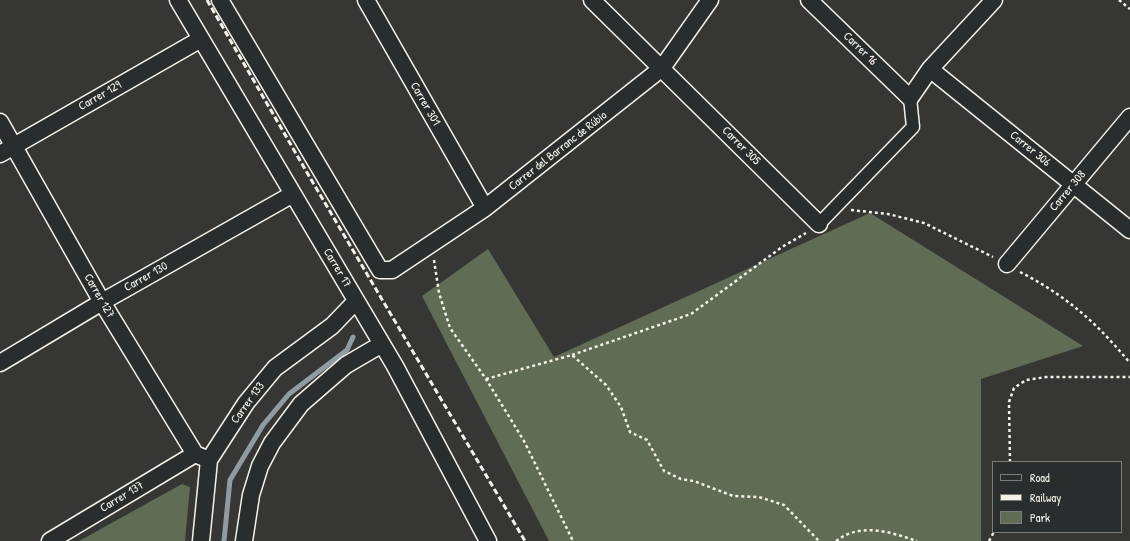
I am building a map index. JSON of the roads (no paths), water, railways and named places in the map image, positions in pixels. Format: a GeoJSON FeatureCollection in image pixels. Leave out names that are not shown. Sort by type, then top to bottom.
{"type":"FeatureCollection","features":[{"type":"Feature","properties":{"kind":"street","name":"Carrer 17"},"geometry":{"type":"LineString","coordinates":[[178,0],[395,366],[488,541]]}},
{"type":"Feature","properties":{"kind":"street","name":"Carrer del Barranc de Rúbio"},"geometry":{"type":"LineString","coordinates":[[220,0],[380,270],[392,270],[485,208],[662,68],[710,0]]}},
{"type":"Feature","properties":{"kind":"street","name":"Carrer 301"},"geometry":{"type":"LineString","coordinates":[[366,0],[485,208]]}},
{"type":"Feature","properties":{"kind":"street","name":"Carrer 305"},"geometry":{"type":"LineString","coordinates":[[592,0],[819,224]]}},
{"type":"Feature","properties":{"kind":"street","name":"Carrer 16"},"geometry":{"type":"LineString","coordinates":[[809,0],[910,98]]}},
{"type":"Feature","properties":{"kind":"street"},"geometry":{"type":"LineString","coordinates":[[819,224],[913,127],[910,98],[930,69],[994,0]]}},
{"type":"Feature","properties":{"kind":"street","name":"Carrer 129"},"geometry":{"type":"LineString","coordinates":[[0,154],[201,39]]}},
{"type":"Feature","properties":{"kind":"street","name":"Carrer 306"},"geometry":{"type":"LineString","coordinates":[[930,69],[1130,230]]}},
{"type":"Feature","properties":{"kind":"street","name":"Carrer 308"},"geometry":{"type":"LineString","coordinates":[[1007,264],[1130,117]]}},
{"type":"Feature","properties":{"kind":"street","name":"Carrer 127"},"geometry":{"type":"LineString","coordinates":[[0,122],[102,302],[202,457]]}},
{"type":"Feature","properties":{"kind":"street","name":"Carrer 130"},"geometry":{"type":"LineString","coordinates":[[0,363],[102,302],[293,194]]}},
{"type":"Feature","properties":{"kind":"street","name":"Carrer 133"},"geometry":{"type":"LineString","coordinates":[[201,541],[202,457],[274,368],[332,326],[356,301]]}},
{"type":"Feature","properties":{"kind":"street"},"geometry":{"type":"LineString","coordinates":[[244,541],[251,495],[260,466],[272,443],[301,404],[346,365],[382,344]]}},
{"type":"Feature","properties":{"kind":"street","name":"Carrer 137"},"geometry":{"type":"LineString","coordinates":[[50,541],[202,457]]}},
{"type":"Feature","properties":{"kind":"waterway"},"geometry":{"type":"LineString","coordinates":[[224,541],[230,480],[263,425],[289,394],[347,350],[353,337]]}},
{"type":"Feature","properties":{"kind":"railway"},"geometry":{"type":"LineString","coordinates":[[207,0],[309,176],[525,541]]}}]}
